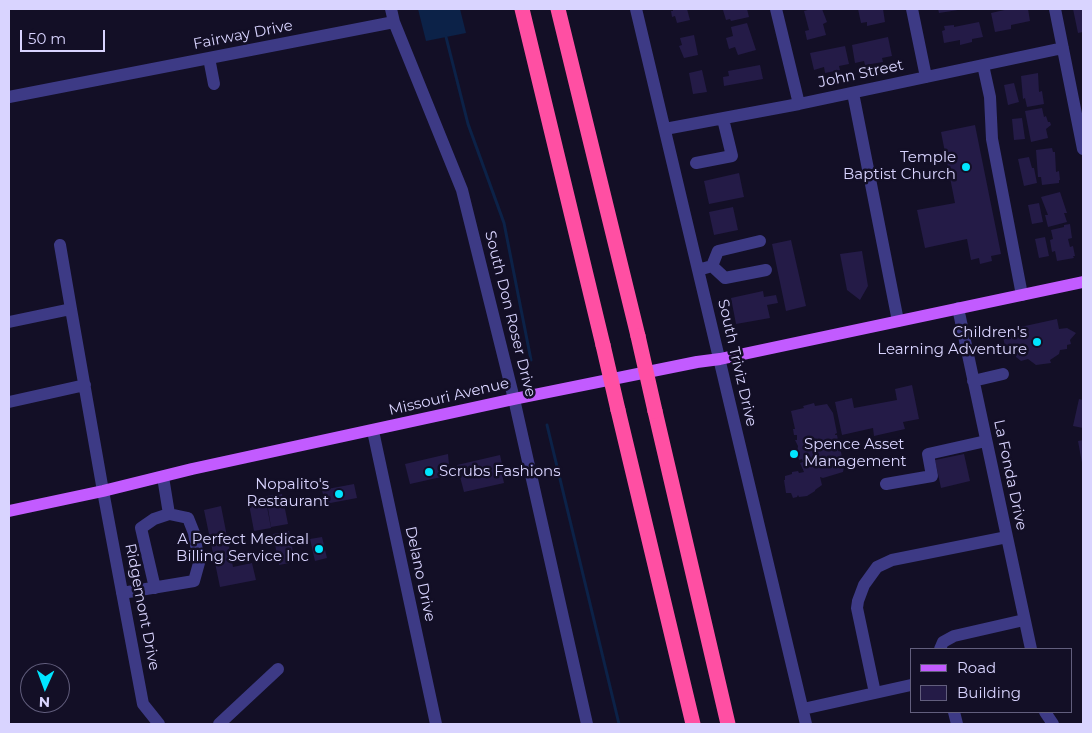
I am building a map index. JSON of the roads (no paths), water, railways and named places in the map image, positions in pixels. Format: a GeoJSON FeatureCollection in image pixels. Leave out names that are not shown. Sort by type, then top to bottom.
{"type":"FeatureCollection","features":[{"type":"Feature","properties":{"kind":"highway"},"geometry":{"type":"LineString","coordinates":[[522,9],[693,724]]}},
{"type":"Feature","properties":{"kind":"highway"},"geometry":{"type":"LineString","coordinates":[[558,9],[638,336],[728,724]]}},
{"type":"Feature","properties":{"kind":"main road"},"geometry":{"type":"LineString","coordinates":[[1022,295],[1083,282]]}},
{"type":"Feature","properties":{"kind":"main road","name":"Missouri Avenue"},"geometry":{"type":"LineString","coordinates":[[9,511],[514,399],[720,359],[1022,295]]}},
{"type":"Feature","properties":{"kind":"street","name":"South Don Roser Drive"},"geometry":{"type":"LineString","coordinates":[[391,9],[394,22],[462,190],[514,399],[587,724]]}},
{"type":"Feature","properties":{"kind":"street","name":"South Triviz Drive"},"geometry":{"type":"LineString","coordinates":[[636,9],[806,724]]}},
{"type":"Feature","properties":{"kind":"street"},"geometry":{"type":"LineString","coordinates":[[776,9],[799,104]]}},
{"type":"Feature","properties":{"kind":"street"},"geometry":{"type":"LineString","coordinates":[[912,9],[926,77]]}},
{"type":"Feature","properties":{"kind":"street"},"geometry":{"type":"LineString","coordinates":[[1055,9],[1063,48],[1080,111],[1083,148]]}},
{"type":"Feature","properties":{"kind":"street","name":"Fairway Drive"},"geometry":{"type":"LineString","coordinates":[[9,97],[394,22]]}},
{"type":"Feature","properties":{"kind":"street","name":"John Street"},"geometry":{"type":"LineString","coordinates":[[665,129],[799,104],[1063,48]]}},
{"type":"Feature","properties":{"kind":"street"},"geometry":{"type":"LineString","coordinates":[[209,58],[214,84]]}},
{"type":"Feature","properties":{"kind":"street"},"geometry":{"type":"LineString","coordinates":[[983,65],[990,97],[992,139],[1022,295]]}},
{"type":"Feature","properties":{"kind":"street"},"geometry":{"type":"LineString","coordinates":[[853,93],[898,321]]}},
{"type":"Feature","properties":{"kind":"street"},"geometry":{"type":"LineString","coordinates":[[696,163],[732,156],[723,118]]}},
{"type":"Feature","properties":{"kind":"street"},"geometry":{"type":"LineString","coordinates":[[712,266],[718,251],[760,241]]}},
{"type":"Feature","properties":{"kind":"street","name":"Ridgemont Drive"},"geometry":{"type":"LineString","coordinates":[[60,245],[143,704],[159,724]]}},
{"type":"Feature","properties":{"kind":"street"},"geometry":{"type":"LineString","coordinates":[[698,270],[712,266]]}},
{"type":"Feature","properties":{"kind":"street"},"geometry":{"type":"LineString","coordinates":[[712,266],[725,278],[766,270]]}},
{"type":"Feature","properties":{"kind":"street","name":"La Fonda Drive"},"geometry":{"type":"LineString","coordinates":[[958,308],[1031,648]]}},
{"type":"Feature","properties":{"kind":"street"},"geometry":{"type":"LineString","coordinates":[[9,322],[71,309]]}},
{"type":"Feature","properties":{"kind":"street"},"geometry":{"type":"LineString","coordinates":[[973,382],[1003,374]]}},
{"type":"Feature","properties":{"kind":"street"},"geometry":{"type":"LineString","coordinates":[[9,402],[85,385]]}},
{"type":"Feature","properties":{"kind":"street","name":"Delano Drive"},"geometry":{"type":"LineString","coordinates":[[373,431],[436,724]]}},
{"type":"Feature","properties":{"kind":"street"},"geometry":{"type":"LineString","coordinates":[[886,484],[932,476],[928,454],[986,441]]}},
{"type":"Feature","properties":{"kind":"street"},"geometry":{"type":"LineString","coordinates":[[162,477],[169,514]]}},
{"type":"Feature","properties":{"kind":"street"},"geometry":{"type":"LineString","coordinates":[[155,588],[141,528],[154,519],[169,514],[188,518],[198,556]]}},
{"type":"Feature","properties":{"kind":"street"},"geometry":{"type":"LineString","coordinates":[[122,593],[194,581],[199,563],[194,533],[191,535]]}},
{"type":"Feature","properties":{"kind":"street"},"geometry":{"type":"LineString","coordinates":[[874,693],[857,608],[864,585],[877,567],[892,560],[1007,537]]}},
{"type":"Feature","properties":{"kind":"street"},"geometry":{"type":"LineString","coordinates":[[940,648],[943,642],[954,636],[1024,620]]}},
{"type":"Feature","properties":{"kind":"street"},"geometry":{"type":"LineString","coordinates":[[219,724],[278,669]]}},
{"type":"Feature","properties":{"kind":"street"},"geometry":{"type":"LineString","coordinates":[[803,708],[910,685]]}},
{"type":"Feature","properties":{"kind":"street"},"geometry":{"type":"LineString","coordinates":[[1046,713],[1054,724]]}},
{"type":"Feature","properties":{"kind":"water"},"geometry":{"type":"Polygon","coordinates":[[[418,9],[460,9],[466,33],[426,41],[418,9]]]}},
{"type":"Feature","properties":{"kind":"waterway"},"geometry":{"type":"LineString","coordinates":[[446,37],[468,124],[504,223],[531,360]]}},
{"type":"Feature","properties":{"kind":"waterway"},"geometry":{"type":"LineString","coordinates":[[547,425],[619,724]]}},
{"type":"Feature","properties":{"kind":"place","name":"Temple Baptist Church"},"geometry":{"type":"Point","coordinates":[966,167]}},
{"type":"Feature","properties":{"kind":"place","name":"Children's Learning Adventure"},"geometry":{"type":"Point","coordinates":[1037,342]}},
{"type":"Feature","properties":{"kind":"place","name":"Spence Asset Management"},"geometry":{"type":"Point","coordinates":[794,454]}},
{"type":"Feature","properties":{"kind":"place","name":"Scrubs Fashions"},"geometry":{"type":"Point","coordinates":[429,472]}},
{"type":"Feature","properties":{"kind":"place","name":"Nopalito's Restaurant"},"geometry":{"type":"Point","coordinates":[339,494]}},
{"type":"Feature","properties":{"kind":"place","name":"A Perfect Medical Billing Service Inc"},"geometry":{"type":"Point","coordinates":[319,549]}}]}
